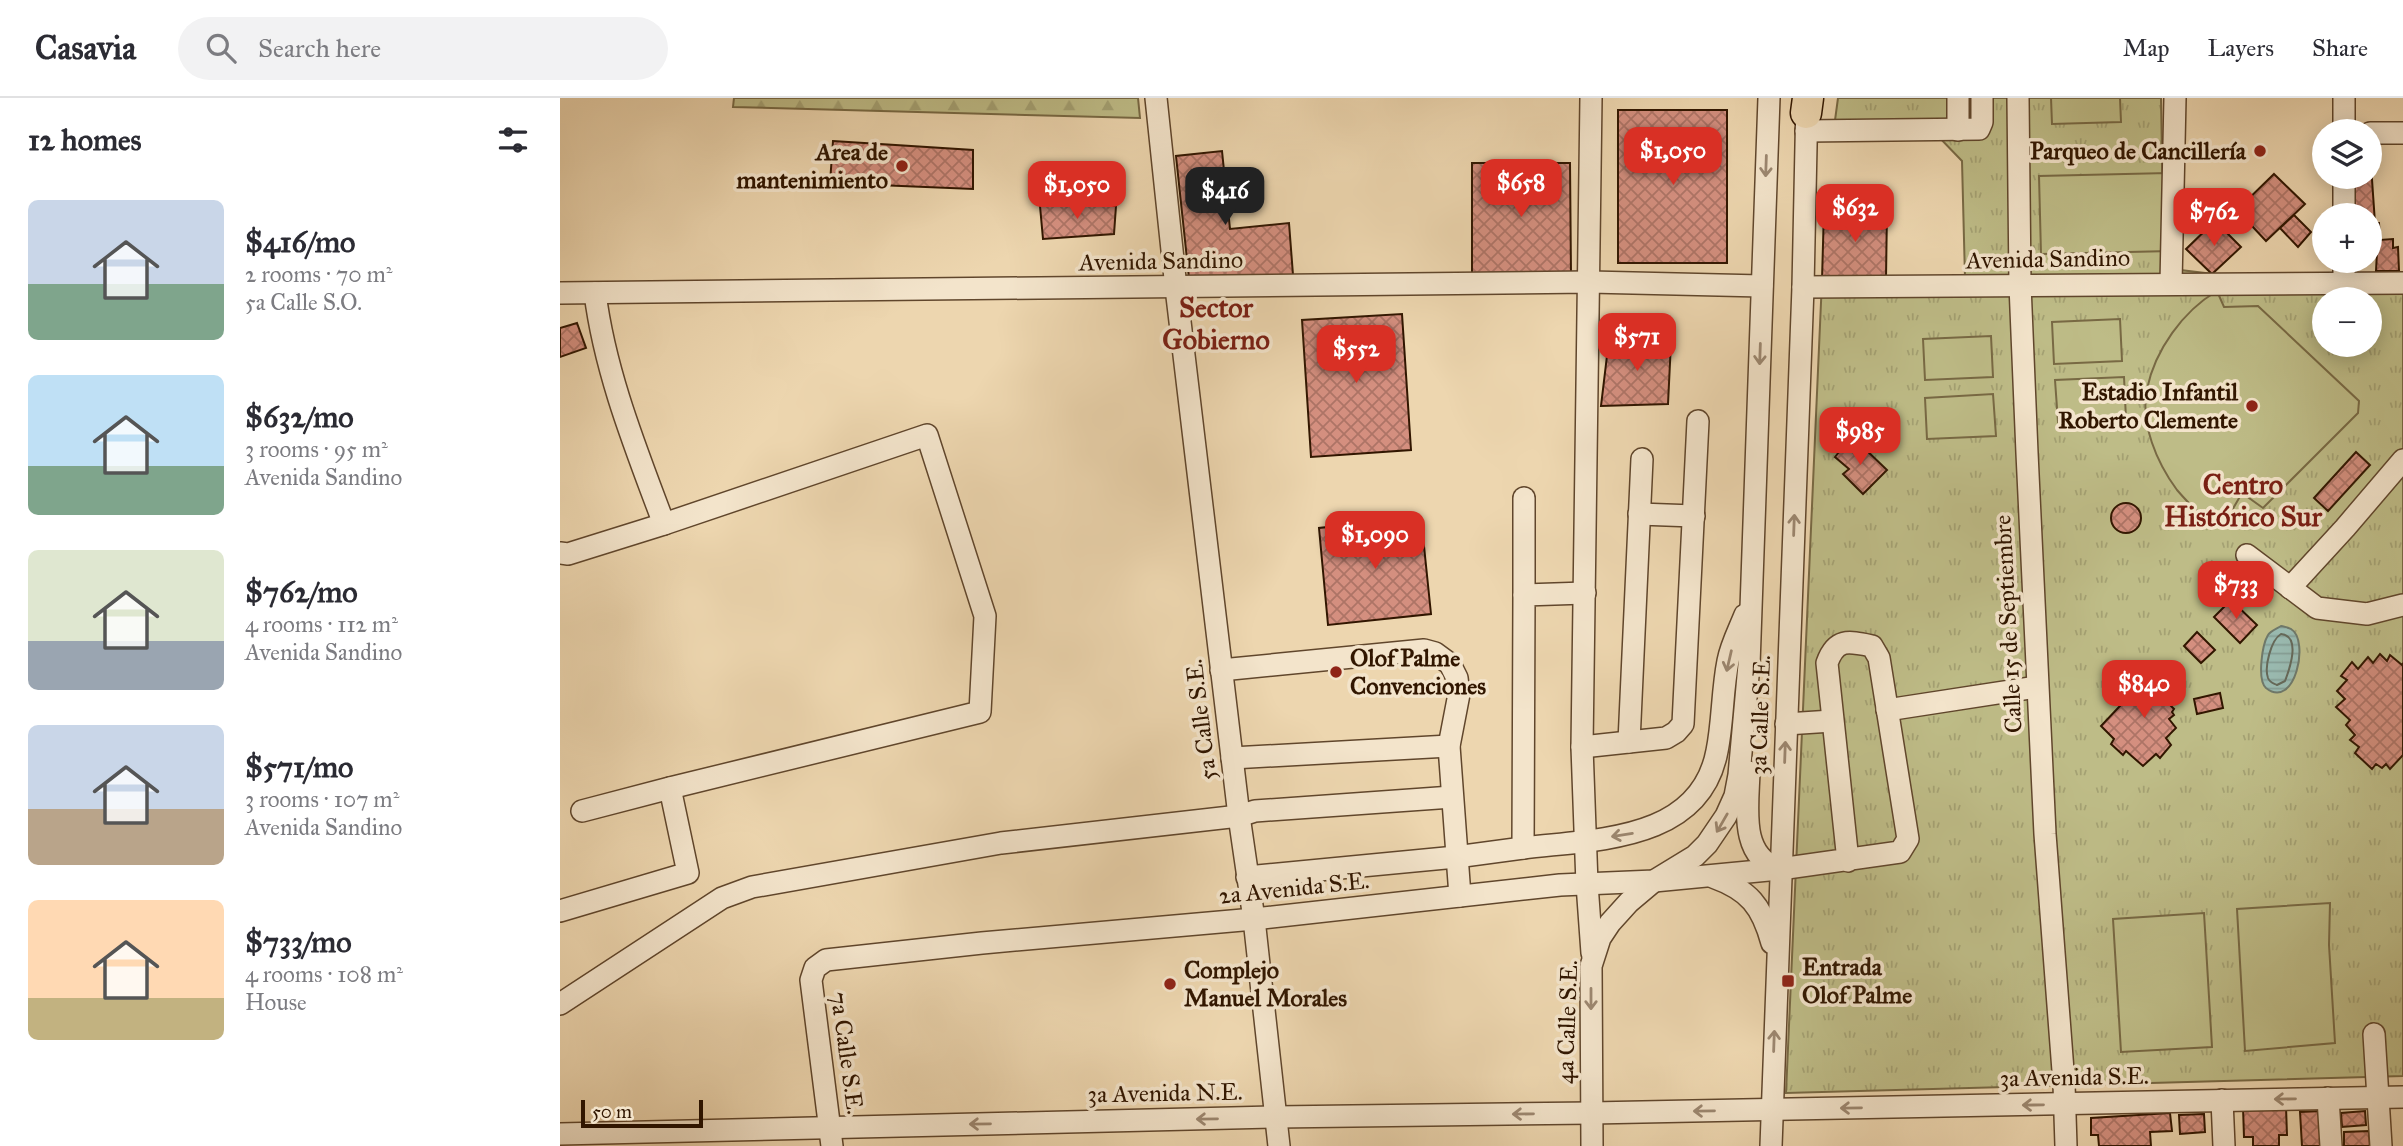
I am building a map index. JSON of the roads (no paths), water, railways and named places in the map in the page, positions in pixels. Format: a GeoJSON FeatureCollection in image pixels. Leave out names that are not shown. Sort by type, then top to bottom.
{"type":"FeatureCollection","features":[{"type":"Feature","properties":{"kind":"street","name":"5a Calle S.E."},"geometry":{"type":"LineString","coordinates":[[1156,98],[1175,288],[1254,919],[1279,1146]]}},
{"type":"Feature","properties":{"kind":"street"},"geometry":{"type":"LineString","coordinates":[[1591,98],[1582,747],[1592,958]]}},
{"type":"Feature","properties":{"kind":"street","name":"3a Calle S.E."},"geometry":{"type":"LineString","coordinates":[[1654,881],[1695,856],[1707,844],[1726,816],[1735,796],[1739,775],[1749,665],[1769,98]]}},
{"type":"Feature","properties":{"kind":"street"},"geometry":{"type":"LineString","coordinates":[[1958,98],[1958,130]]}},
{"type":"Feature","properties":{"kind":"street"},"geometry":{"type":"LineString","coordinates":[[1807,110],[1958,130],[1979,129],[1982,126],[1982,98]]}},
{"type":"Feature","properties":{"kind":"street","name":"Calle 15 de Septiembre"},"geometry":{"type":"LineString","coordinates":[[2018,98],[2020,285],[2037,687],[2066,1146]]}},
{"type":"Feature","properties":{"kind":"street"},"geometry":{"type":"LineString","coordinates":[[2171,283],[2175,98]]}},
{"type":"Feature","properties":{"kind":"street"},"geometry":{"type":"LineString","coordinates":[[2344,98],[2344,119]]}},
{"type":"Feature","properties":{"kind":"street","name":"3a Calle S.E."},"geometry":{"type":"LineString","coordinates":[[1771,1146],[1786,724],[1812,286],[1807,110]]}},
{"type":"Feature","properties":{"kind":"street"},"geometry":{"type":"LineString","coordinates":[[2382,133],[2403,133]]}},
{"type":"Feature","properties":{"kind":"street"},"geometry":{"type":"LineString","coordinates":[[2344,273],[2344,283]]}},
{"type":"Feature","properties":{"kind":"street","name":"Avenida Sandino"},"geometry":{"type":"LineString","coordinates":[[560,293],[1590,282],[1762,286]]}},
{"type":"Feature","properties":{"kind":"street","name":"Avenida Sandino"},"geometry":{"type":"LineString","coordinates":[[1812,286],[2403,283]]}},
{"type":"Feature","properties":{"kind":"street"},"geometry":{"type":"LineString","coordinates":[[595,293],[597,313],[619,402],[664,524]]}},
{"type":"Feature","properties":{"kind":"street"},"geometry":{"type":"LineString","coordinates":[[1582,747],[1666,738],[1683,724],[1698,421]]}},
{"type":"Feature","properties":{"kind":"street"},"geometry":{"type":"LineString","coordinates":[[560,553],[568,554],[664,524],[927,435],[985,616],[980,712],[582,811]]}},
{"type":"Feature","properties":{"kind":"street"},"geometry":{"type":"LineString","coordinates":[[1629,742],[1642,459]]}},
{"type":"Feature","properties":{"kind":"street"},"geometry":{"type":"LineString","coordinates":[[2290,588],[2403,460]]}},
{"type":"Feature","properties":{"kind":"street"},"geometry":{"type":"LineString","coordinates":[[1523,848],[1524,498]]}},
{"type":"Feature","properties":{"kind":"street"},"geometry":{"type":"LineString","coordinates":[[1639,514],[1693,516]]}},
{"type":"Feature","properties":{"kind":"street"},"geometry":{"type":"LineString","coordinates":[[2247,555],[2318,608],[2367,614],[2403,605]]}},
{"type":"Feature","properties":{"kind":"street"},"geometry":{"type":"LineString","coordinates":[[1524,595],[1585,593]]}},
{"type":"Feature","properties":{"kind":"street"},"geometry":{"type":"LineString","coordinates":[[1247,877],[1456,858],[1645,831],[1655,827],[1692,803],[1713,769],[1728,658],[1752,597]]}},
{"type":"Feature","properties":{"kind":"street","name":"2a Avenida S.E."},"geometry":{"type":"LineString","coordinates":[[815,968],[826,960],[982,943],[1254,919],[1587,884],[1711,876],[1896,853],[1908,839],[1879,658],[1872,646],[1855,643],[1837,645],[1832,650],[1827,663],[1832,721]]}},
{"type":"Feature","properties":{"kind":"street"},"geometry":{"type":"LineString","coordinates":[[1221,670],[1424,650],[1435,653],[1450,664],[1457,678],[1459,694],[1449,746],[1460,896]]}},
{"type":"Feature","properties":{"kind":"street"},"geometry":{"type":"LineString","coordinates":[[1749,665],[1749,829],[1759,857],[1769,866],[1780,869]]}},
{"type":"Feature","properties":{"kind":"street"},"geometry":{"type":"LineString","coordinates":[[1888,710],[2037,687]]}},
{"type":"Feature","properties":{"kind":"street"},"geometry":{"type":"LineString","coordinates":[[1786,724],[1832,721],[1848,861]]}},
{"type":"Feature","properties":{"kind":"street"},"geometry":{"type":"LineString","coordinates":[[1232,758],[1449,746]]}},
{"type":"Feature","properties":{"kind":"street"},"geometry":{"type":"LineString","coordinates":[[560,911],[688,873],[670,788]]}},
{"type":"Feature","properties":{"kind":"street"},"geometry":{"type":"LineString","coordinates":[[560,1004],[722,898],[752,887],[1000,837],[1239,816],[1255,811],[1452,797]]}},
{"type":"Feature","properties":{"kind":"street"},"geometry":{"type":"LineString","coordinates":[[1711,876],[1739,889],[1756,904],[1767,925],[1777,969]]}},
{"type":"Feature","properties":{"kind":"street","name":"4a Calle S.E."},"geometry":{"type":"LineString","coordinates":[[1592,1146],[1592,958],[1610,923],[1654,881]]}},
{"type":"Feature","properties":{"kind":"street","name":"7a Calle S.E."},"geometry":{"type":"LineString","coordinates":[[815,968],[811,980],[831,1137]]}},
{"type":"Feature","properties":{"kind":"street"},"geometry":{"type":"LineString","coordinates":[[2374,1034],[2381,1146]]}},
{"type":"Feature","properties":{"kind":"street"},"geometry":{"type":"LineString","coordinates":[[2378,1097],[2403,1097]]}},
{"type":"Feature","properties":{"kind":"street","name":"3a Avenida S.E."},"geometry":{"type":"LineString","coordinates":[[1772,1110],[2378,1097]]}},
{"type":"Feature","properties":{"kind":"street"},"geometry":{"type":"LineString","coordinates":[[2328,1098],[2331,1146]]}},
{"type":"Feature","properties":{"kind":"street"},"geometry":{"type":"LineString","coordinates":[[2222,1100],[2224,1146]]}},
{"type":"Feature","properties":{"kind":"street","name":"3a Avenida N.E."},"geometry":{"type":"LineString","coordinates":[[560,1134],[831,1137],[1276,1117],[1772,1110]]}},
{"type":"Feature","properties":{"kind":"water"},"geometry":{"type":"Polygon","coordinates":[[[2281,626],[2291,629],[2297,636],[2299,659],[2292,682],[2285,690],[2276,693],[2263,684],[2261,662],[2268,635],[2281,626]]]}},
{"type":"Feature","properties":{"kind":"place","name":"Parqueo de Cancillería"},"geometry":{"type":"Point","coordinates":[2260,151]}},
{"type":"Feature","properties":{"kind":"place","name":"Area de mantenimiento"},"geometry":{"type":"Point","coordinates":[902,166]}},
{"type":"Feature","properties":{"kind":"place","name":"Estadio Infantil Roberto Clemente"},"geometry":{"type":"Point","coordinates":[2252,406]}},
{"type":"Feature","properties":{"kind":"place","name":"Olof Palme Convenciones"},"geometry":{"type":"Point","coordinates":[1336,672]}},
{"type":"Feature","properties":{"kind":"place","name":"Entrada Olof Palme"},"geometry":{"type":"Point","coordinates":[1788,981]}},
{"type":"Feature","properties":{"kind":"place","name":"Complejo Manuel Morales"},"geometry":{"type":"Point","coordinates":[1170,984]}},
{"type":"Feature","properties":{"kind":"district","name":"Sector Gobierno"},"geometry":{"type":"Point","coordinates":[1216,323]}},
{"type":"Feature","properties":{"kind":"district","name":"Centro Histórico Sur"},"geometry":{"type":"Point","coordinates":[2243,500]}}]}
